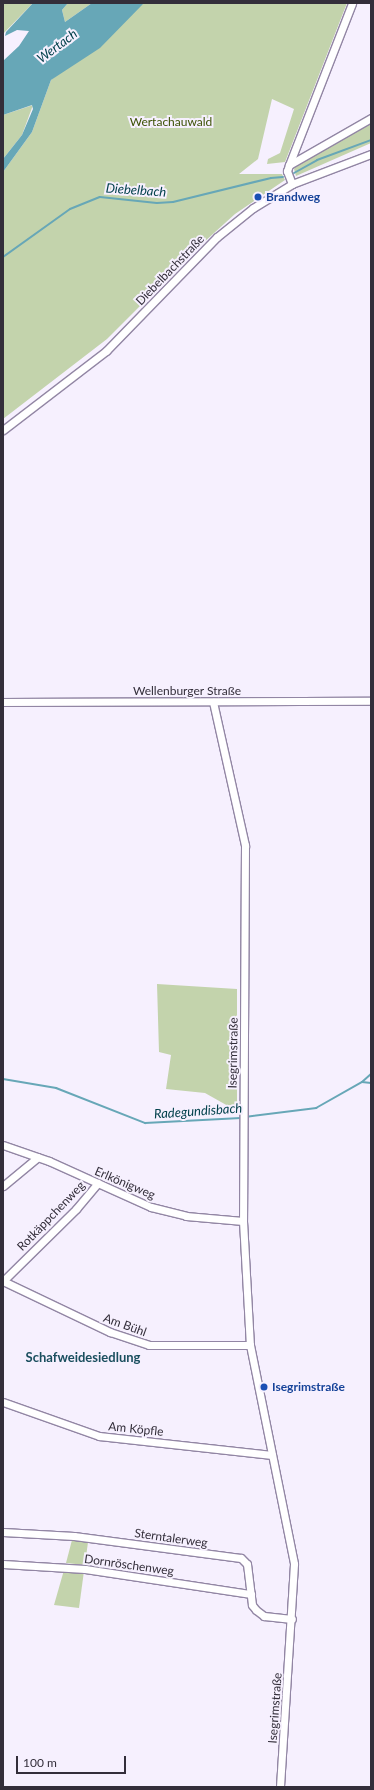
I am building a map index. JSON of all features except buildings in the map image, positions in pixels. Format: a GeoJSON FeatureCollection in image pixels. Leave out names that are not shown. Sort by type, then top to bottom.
{"type":"FeatureCollection","features":[{"type":"Feature","properties":{"kind":"street"},"geometry":{"type":"LineString","coordinates":[[292,184],[287,171],[352,3]]}},
{"type":"Feature","properties":{"kind":"street"},"geometry":{"type":"LineString","coordinates":[[289,165],[371,118]]}},
{"type":"Feature","properties":{"kind":"street","name":"Diebelbachstraße"},"geometry":{"type":"LineString","coordinates":[[3,430],[106,351],[217,237],[253,208],[292,184],[371,154]]}},
{"type":"Feature","properties":{"kind":"street","name":"Wellenburger Straße"},"geometry":{"type":"LineString","coordinates":[[3,702],[371,701]]}},
{"type":"Feature","properties":{"kind":"street","name":"Isegrimstraße"},"geometry":{"type":"LineString","coordinates":[[214,702],[245,845],[243,1221],[250,1345],[294,1564],[290,1655],[280,1787]]}},
{"type":"Feature","properties":{"kind":"street","name":"Erlkönigweg"},"geometry":{"type":"LineString","coordinates":[[3,1145],[38,1157],[163,1210],[186,1216],[243,1221]]}},
{"type":"Feature","properties":{"kind":"street"},"geometry":{"type":"LineString","coordinates":[[3,1186],[38,1157]]}},
{"type":"Feature","properties":{"kind":"street","name":"Rotkäppchenweg"},"geometry":{"type":"LineString","coordinates":[[3,1281],[76,1209],[98,1183]]}},
{"type":"Feature","properties":{"kind":"street","name":"Am Bühl"},"geometry":{"type":"LineString","coordinates":[[3,1281],[77,1318],[136,1342],[170,1346],[250,1345]]}},
{"type":"Feature","properties":{"kind":"street","name":"Am Köpfle"},"geometry":{"type":"LineString","coordinates":[[3,1402],[99,1436],[272,1455]]}},
{"type":"Feature","properties":{"kind":"street","name":"Sterntalerweg"},"geometry":{"type":"LineString","coordinates":[[3,1532],[82,1537],[241,1558],[247,1564],[252,1605],[259,1613],[271,1617],[292,1619]]}},
{"type":"Feature","properties":{"kind":"street","name":"Dornröschenweg"},"geometry":{"type":"LineString","coordinates":[[3,1564],[85,1569],[251,1594]]}},
{"type":"Feature","properties":{"kind":"green space"},"geometry":{"type":"Polygon","coordinates":[[[3,3],[33,3],[3,34],[3,3]]]}},
{"type":"Feature","properties":{"kind":"green space"},"geometry":{"type":"Polygon","coordinates":[[[68,3],[92,3],[65,22],[62,10],[68,3]]]}},
{"type":"Feature","properties":{"kind":"green space","name":"Wertachauwald"},"geometry":{"type":"Polygon","coordinates":[[[144,3],[347,3],[285,162],[267,164],[268,159],[280,153],[294,109],[272,99],[258,159],[239,174],[282,174],[285,180],[235,214],[203,243],[107,339],[3,419],[3,172],[32,132],[51,80],[144,3]]]}},
{"type":"Feature","properties":{"kind":"green space"},"geometry":{"type":"Polygon","coordinates":[[[33,105],[22,135],[3,159],[3,115],[33,105]]]}},
{"type":"Feature","properties":{"kind":"green space"},"geometry":{"type":"Polygon","coordinates":[[[371,121],[371,143],[296,176],[294,169],[297,162],[371,121]]]}},
{"type":"Feature","properties":{"kind":"green space"},"geometry":{"type":"Polygon","coordinates":[[[157,984],[237,989],[237,1111],[205,1093],[166,1089],[171,1055],[159,1052],[157,984]]]}},
{"type":"Feature","properties":{"kind":"green space"},"geometry":{"type":"Polygon","coordinates":[[[72,1540],[88,1542],[85,1565],[66,1563],[72,1540]]]}},
{"type":"Feature","properties":{"kind":"green space"},"geometry":{"type":"Polygon","coordinates":[[[64,1570],[84,1571],[79,1608],[54,1605],[64,1570]]]}},
{"type":"Feature","properties":{"kind":"water","name":"Wertach"},"geometry":{"type":"Polygon","coordinates":[[[33,3],[68,3],[62,10],[65,22],[92,3],[144,3],[100,48],[51,80],[32,132],[3,172],[3,159],[22,135],[33,109],[32,105],[3,115],[3,61],[19,46],[29,31],[17,30],[5,36],[6,32],[33,3]]]}},
{"type":"Feature","properties":{"kind":"waterway","name":"Diebelbach"},"geometry":{"type":"LineString","coordinates":[[294,173],[317,160],[371,140]]}},
{"type":"Feature","properties":{"kind":"waterway","name":"Diebelbach"},"geometry":{"type":"LineString","coordinates":[[3,257],[70,209],[100,197],[157,203],[173,202],[271,178],[283,177]]}},
{"type":"Feature","properties":{"kind":"waterway"},"geometry":{"type":"LineString","coordinates":[[362,1082],[371,1074]]}},
{"type":"Feature","properties":{"kind":"waterway","name":"Radegundisbach"},"geometry":{"type":"LineString","coordinates":[[3,1079],[56,1088],[145,1123],[241,1118]]}},
{"type":"Feature","properties":{"kind":"waterway","name":"Radegundisbach"},"geometry":{"type":"LineString","coordinates":[[245,1117],[316,1108],[362,1082],[371,1083]]}},
{"type":"Feature","properties":{"kind":"place","name":"Brandweg"},"geometry":{"type":"Point","coordinates":[258,197]}},
{"type":"Feature","properties":{"kind":"place","name":"Isegrimstraße"},"geometry":{"type":"Point","coordinates":[264,1387]}},
{"type":"Feature","properties":{"kind":"district","name":"Schafweidesiedlung"},"geometry":{"type":"Point","coordinates":[83,1357]}}]}
